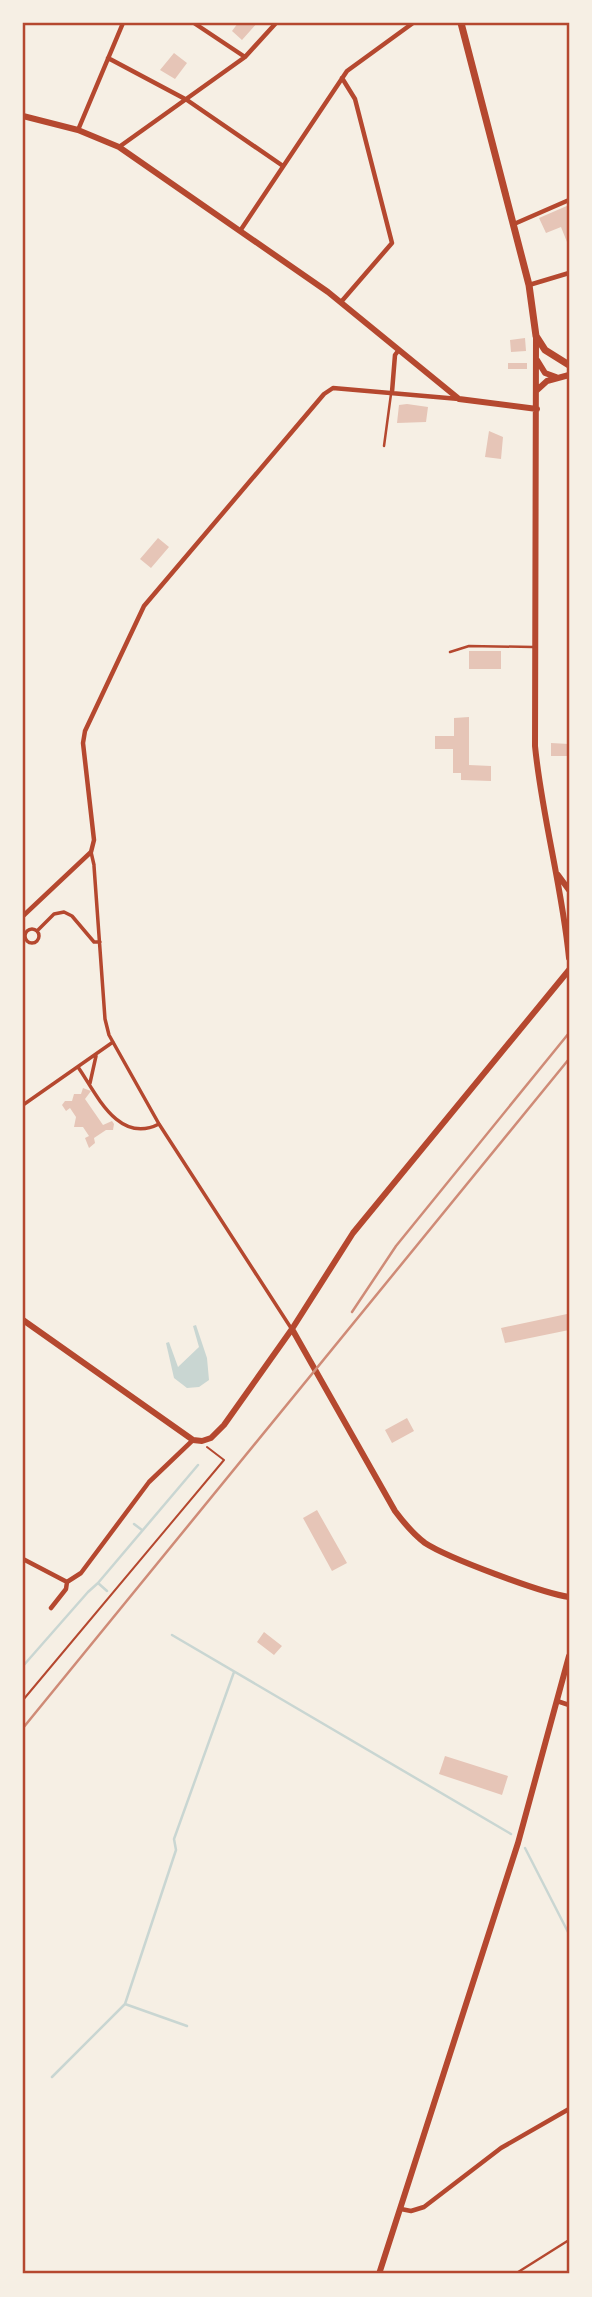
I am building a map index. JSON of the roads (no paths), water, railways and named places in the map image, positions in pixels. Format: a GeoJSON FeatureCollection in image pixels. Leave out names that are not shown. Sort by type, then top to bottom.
{"type":"FeatureCollection","features":[{"type":"Feature","properties":{"kind":"main road"},"geometry":{"type":"LineString","coordinates":[[461,23],[529,285],[536,336],[545,350],[569,365]]}},
{"type":"Feature","properties":{"kind":"street"},"geometry":{"type":"LineString","coordinates":[[78,130],[122,23]]}},
{"type":"Feature","properties":{"kind":"street"},"geometry":{"type":"LineString","coordinates":[[194,23],[245,57]]}},
{"type":"Feature","properties":{"kind":"street"},"geometry":{"type":"LineString","coordinates":[[119,147],[245,57],[276,23]]}},
{"type":"Feature","properties":{"kind":"street"},"geometry":{"type":"LineString","coordinates":[[240,231],[351,66],[412,23]]}},
{"type":"Feature","properties":{"kind":"street"},"geometry":{"type":"LineString","coordinates":[[108,58],[187,100],[283,166]]}},
{"type":"Feature","properties":{"kind":"street"},"geometry":{"type":"LineString","coordinates":[[341,302],[392,243],[355,99],[342,78]]}},
{"type":"Feature","properties":{"kind":"street"},"geometry":{"type":"LineString","coordinates":[[23,116],[78,130],[119,147],[341,302],[459,399]]}},
{"type":"Feature","properties":{"kind":"street"},"geometry":{"type":"LineString","coordinates":[[513,224],[569,200]]}},
{"type":"Feature","properties":{"kind":"street"},"geometry":{"type":"LineString","coordinates":[[529,285],[569,273]]}},
{"type":"Feature","properties":{"kind":"street"},"geometry":{"type":"LineString","coordinates":[[536,336],[537,763],[568,932],[569,958]]}},
{"type":"Feature","properties":{"kind":"street"},"geometry":{"type":"LineString","coordinates":[[391,392],[398,351]]}},
{"type":"Feature","properties":{"kind":"street"},"geometry":{"type":"LineString","coordinates":[[536,358],[545,373],[556,377],[569,376]]}},
{"type":"Feature","properties":{"kind":"street"},"geometry":{"type":"LineString","coordinates":[[536,391],[556,377]]}},
{"type":"Feature","properties":{"kind":"street"},"geometry":{"type":"LineString","coordinates":[[537,409],[343,387],[333,388],[324,394],[144,606],[83,739],[94,840],[91,852],[105,1019],[113,1042],[159,1124],[292,1329],[406,1526],[437,1549],[569,1597]]}},
{"type":"Feature","properties":{"kind":"street"},"geometry":{"type":"LineString","coordinates":[[23,915],[91,852]]}},
{"type":"Feature","properties":{"kind":"street"},"geometry":{"type":"LineString","coordinates":[[556,873],[569,890]]}},
{"type":"Feature","properties":{"kind":"street"},"geometry":{"type":"LineString","coordinates":[[37,931],[38,940],[28,942],[26,932],[37,931],[54,914],[66,912],[94,942],[100,942]]}},
{"type":"Feature","properties":{"kind":"street"},"geometry":{"type":"LineString","coordinates":[[23,1320],[193,1440],[202,1441],[224,1425],[292,1329],[353,1233],[569,970]]}},
{"type":"Feature","properties":{"kind":"street"},"geometry":{"type":"LineString","coordinates":[[23,1105],[113,1042]]}},
{"type":"Feature","properties":{"kind":"street"},"geometry":{"type":"LineString","coordinates":[[90,1084],[96,1054]]}},
{"type":"Feature","properties":{"kind":"street"},"geometry":{"type":"LineString","coordinates":[[78,1067],[111,1116],[122,1125],[145,1129],[159,1124]]}},
{"type":"Feature","properties":{"kind":"street"},"geometry":{"type":"LineString","coordinates":[[51,1608],[66,1589],[67,1582],[81,1573],[149,1482],[193,1440]]}},
{"type":"Feature","properties":{"kind":"street"},"geometry":{"type":"LineString","coordinates":[[23,1559],[67,1582]]}},
{"type":"Feature","properties":{"kind":"street"},"geometry":{"type":"LineString","coordinates":[[379,2274],[518,1843],[569,1656]]}},
{"type":"Feature","properties":{"kind":"street"},"geometry":{"type":"LineString","coordinates":[[557,1701],[569,1705]]}},
{"type":"Feature","properties":{"kind":"street"},"geometry":{"type":"LineString","coordinates":[[401,2208],[411,2211],[424,2207],[501,2148],[569,2109]]}},
{"type":"Feature","properties":{"kind":"lane"},"geometry":{"type":"LineString","coordinates":[[384,446],[391,392]]}},
{"type":"Feature","properties":{"kind":"lane"},"geometry":{"type":"LineString","coordinates":[[450,652],[469,646],[536,647]]}},
{"type":"Feature","properties":{"kind":"lane"},"geometry":{"type":"LineString","coordinates":[[515,2274],[569,2239]]}},
{"type":"Feature","properties":{"kind":"waterway"},"geometry":{"type":"LineString","coordinates":[[98,1583],[198,1465]]}},
{"type":"Feature","properties":{"kind":"waterway"},"geometry":{"type":"LineString","coordinates":[[134,1524],[142,1530]]}},
{"type":"Feature","properties":{"kind":"waterway"},"geometry":{"type":"LineString","coordinates":[[23,1666],[98,1583],[107,1591]]}},
{"type":"Feature","properties":{"kind":"waterway"},"geometry":{"type":"LineString","coordinates":[[172,1635],[511,1834]]}},
{"type":"Feature","properties":{"kind":"waterway"},"geometry":{"type":"LineString","coordinates":[[52,2077],[125,2004],[176,1850],[174,1839],[234,1672]]}},
{"type":"Feature","properties":{"kind":"waterway"},"geometry":{"type":"LineString","coordinates":[[525,1848],[569,1934]]}},
{"type":"Feature","properties":{"kind":"waterway"},"geometry":{"type":"LineString","coordinates":[[125,2004],[187,2026]]}},
{"type":"Feature","properties":{"kind":"railway"},"geometry":{"type":"LineString","coordinates":[[352,1312],[396,1246],[569,1033]]}},
{"type":"Feature","properties":{"kind":"railway"},"geometry":{"type":"LineString","coordinates":[[23,1728],[569,1059]]}}]}
